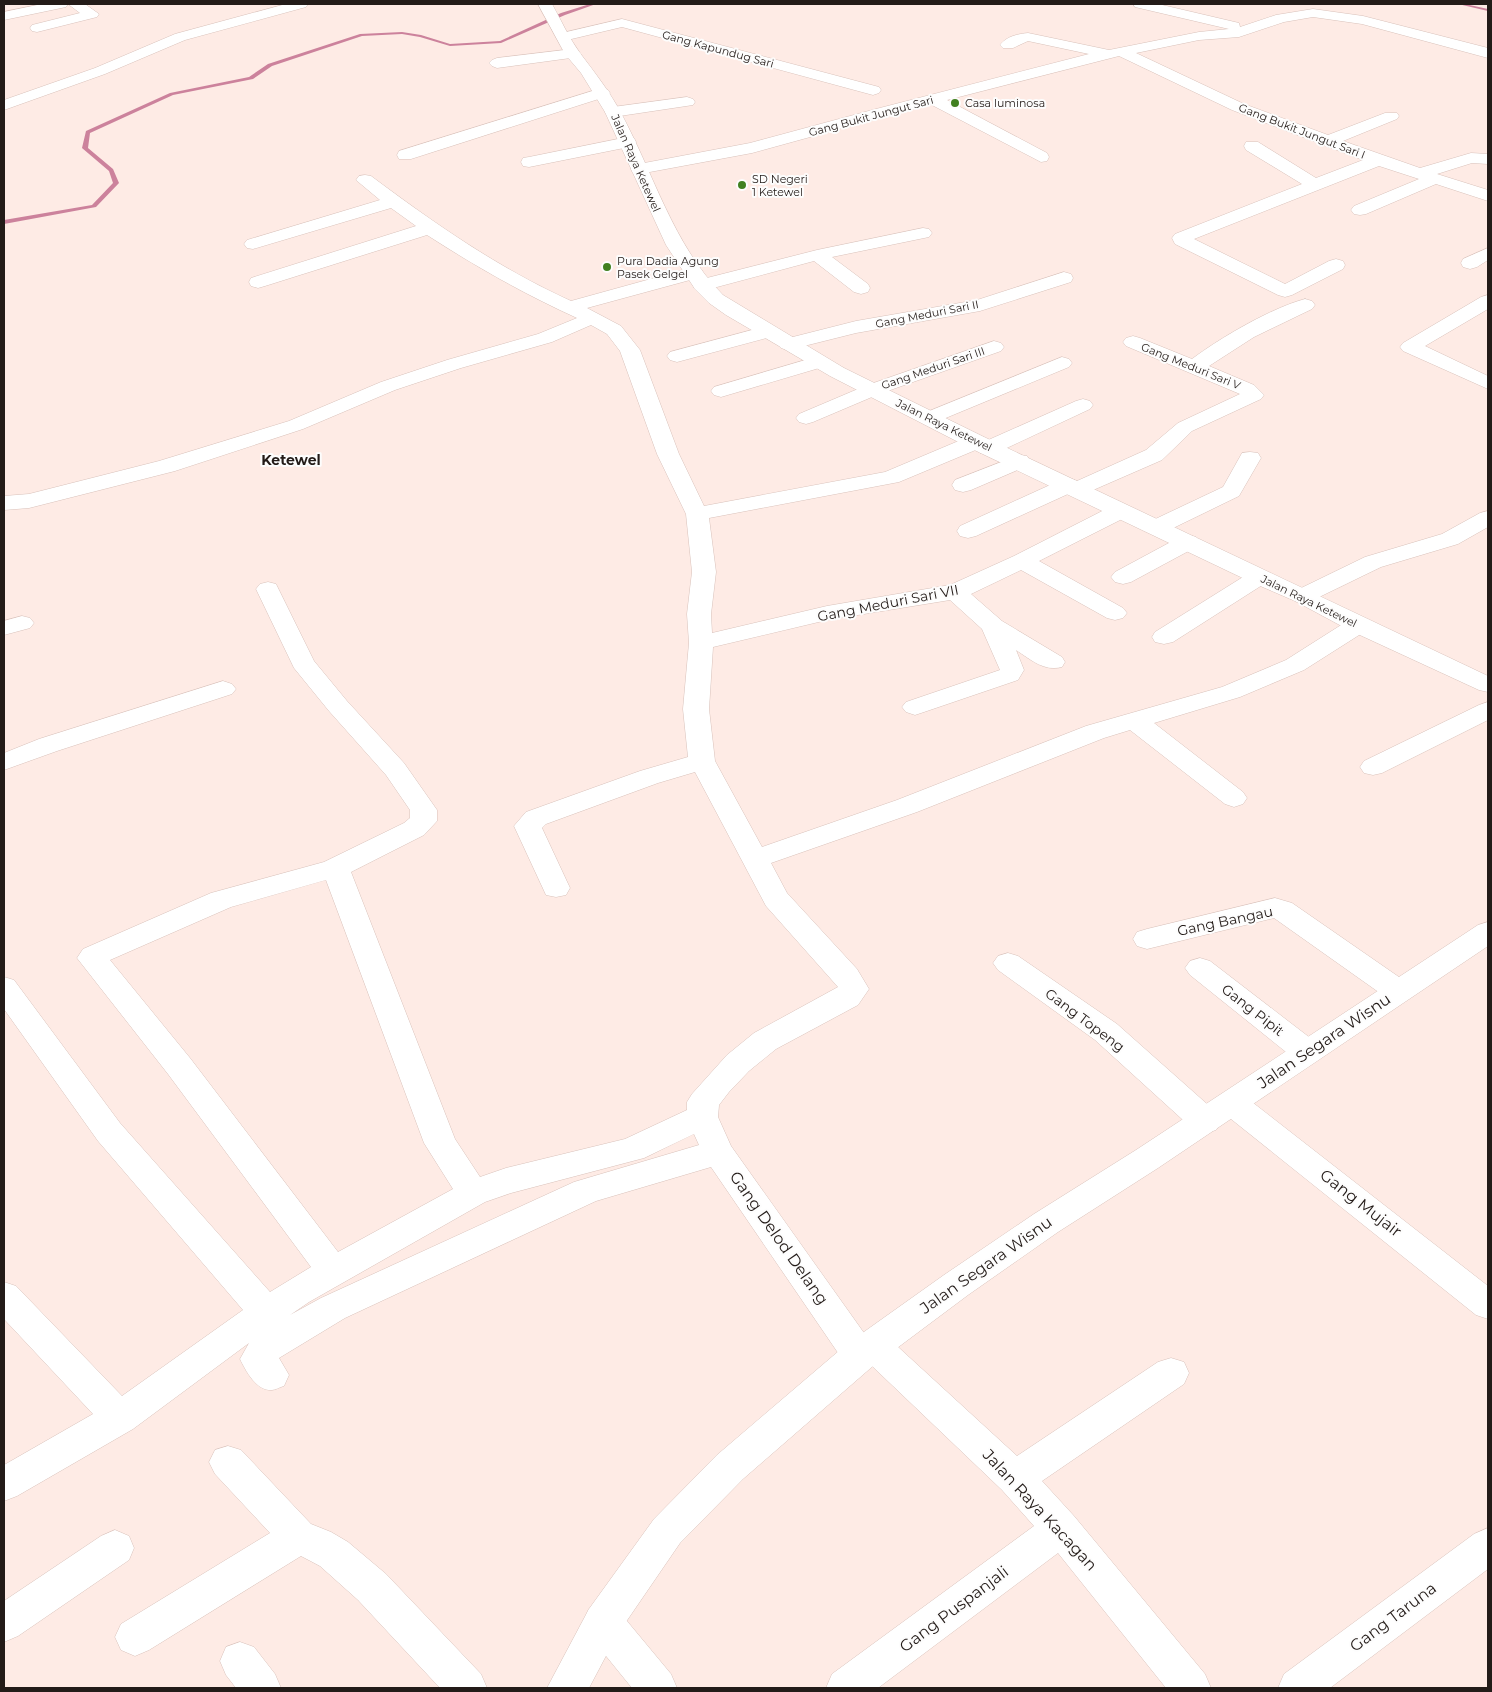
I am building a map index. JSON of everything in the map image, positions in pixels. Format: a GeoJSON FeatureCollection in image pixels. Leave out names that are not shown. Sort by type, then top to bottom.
{"type":"FeatureCollection","features":[{"type":"Feature","properties":{"kind":"street"},"geometry":{"type":"LineString","coordinates":[[4,16],[61,4]]}},
{"type":"Feature","properties":{"kind":"street"},"geometry":{"type":"LineString","coordinates":[[37,28],[92,14],[80,4]]}},
{"type":"Feature","properties":{"kind":"street"},"geometry":{"type":"LineString","coordinates":[[4,105],[100,70],[180,37],[301,4]]}},
{"type":"Feature","properties":{"kind":"street"},"geometry":{"type":"LineString","coordinates":[[1140,4],[1250,30]]}},
{"type":"Feature","properties":{"kind":"street","name":"Gang Bukit Jungut Sari"},"geometry":{"type":"LineString","coordinates":[[639,169],[752,148],[932,99],[1115,53],[1199,36],[1239,33],[1250,30],[1279,11],[1335,15],[1488,53]]}},
{"type":"Feature","properties":{"kind":"street","name":"Gang Kapundug Sari"},"geometry":{"type":"LineString","coordinates":[[497,63],[558,26],[622,23],[873,90]]}},
{"type":"Feature","properties":{"kind":"street","name":"Jalan Raya Ketewel"},"geometry":{"type":"LineString","coordinates":[[558,26],[613,112],[675,244],[698,279],[716,298],[766,332],[819,362],[982,445],[1019,461],[1258,577],[1303,596],[1358,625],[1484,679]]}},
{"type":"Feature","properties":{"kind":"street"},"geometry":{"type":"LineString","coordinates":[[1008,45],[1021,37],[1028,37],[1115,53]]}},
{"type":"Feature","properties":{"kind":"street","name":"Gang Bukit Jungut Sari I"},"geometry":{"type":"LineString","coordinates":[[1115,53],[1226,103],[1378,160],[1488,196]]}},
{"type":"Feature","properties":{"kind":"street"},"geometry":{"type":"LineString","coordinates":[[405,155],[602,93]]}},
{"type":"Feature","properties":{"kind":"street"},"geometry":{"type":"LineString","coordinates":[[932,99],[1041,157]]}},
{"type":"Feature","properties":{"kind":"street"},"geometry":{"type":"LineString","coordinates":[[613,112],[687,102]]}},
{"type":"Feature","properties":{"kind":"street"},"geometry":{"type":"LineString","coordinates":[[1329,141],[1391,116]]}},
{"type":"Feature","properties":{"kind":"street"},"geometry":{"type":"LineString","coordinates":[[529,162],[628,142]]}},
{"type":"Feature","properties":{"kind":"street"},"geometry":{"type":"LineString","coordinates":[[1252,146],[1314,185]]}},
{"type":"Feature","properties":{"kind":"street"},"geometry":{"type":"LineString","coordinates":[[1360,210],[1426,176],[1471,158],[1488,159]]}},
{"type":"Feature","properties":{"kind":"street"},"geometry":{"type":"LineString","coordinates":[[1336,265],[1285,291],[1181,240],[1181,238],[1378,160]]}},
{"type":"Feature","properties":{"kind":"street"},"geometry":{"type":"LineString","coordinates":[[4,1484],[120,1418],[226,1340],[297,1292],[473,1193],[506,1181],[633,1149],[702,1118],[703,1102],[738,1062],[765,1041],[847,997],[854,989],[847,976],[776,899],[702,761],[696,709],[701,644],[699,614],[703,592],[704,557],[697,514],[668,454],[630,350],[614,330],[478,260],[429,228],[364,180]]}},
{"type":"Feature","properties":{"kind":"street"},"geometry":{"type":"LineString","coordinates":[[253,244],[394,202]]}},
{"type":"Feature","properties":{"kind":"street"},"geometry":{"type":"LineString","coordinates":[[258,282],[429,228]]}},
{"type":"Feature","properties":{"kind":"street"},"geometry":{"type":"LineString","coordinates":[[570,307],[922,233]]}},
{"type":"Feature","properties":{"kind":"street"},"geometry":{"type":"LineString","coordinates":[[1470,263],[1488,253]]}},
{"type":"Feature","properties":{"kind":"street"},"geometry":{"type":"LineString","coordinates":[[817,255],[861,288]]}},
{"type":"Feature","properties":{"kind":"street","name":"Gang Meduri Sari II"},"geometry":{"type":"LineString","coordinates":[[788,344],[856,328],[980,305],[1064,278]]}},
{"type":"Feature","properties":{"kind":"street"},"geometry":{"type":"LineString","coordinates":[[1488,302],[1410,347],[1488,383]]}},
{"type":"Feature","properties":{"kind":"street"},"geometry":{"type":"LineString","coordinates":[[1194,368],[1215,350],[1234,338],[1305,305]]}},
{"type":"Feature","properties":{"kind":"street"},"geometry":{"type":"LineString","coordinates":[[4,503],[29,501],[167,466],[296,425],[398,383],[545,338],[592,318]]}},
{"type":"Feature","properties":{"kind":"street"},"geometry":{"type":"LineString","coordinates":[[677,356],[766,332]]}},
{"type":"Feature","properties":{"kind":"street","name":"Gang Meduri Sari V"},"geometry":{"type":"LineString","coordinates":[[1072,487],[1154,455],[1185,427],[1254,395],[1247,389],[1133,342]]}},
{"type":"Feature","properties":{"kind":"street","name":"Gang Meduri Sari III"},"geometry":{"type":"LineString","coordinates":[[806,418],[872,390],[994,347]]}},
{"type":"Feature","properties":{"kind":"street"},"geometry":{"type":"LineString","coordinates":[[721,391],[819,362]]}},
{"type":"Feature","properties":{"kind":"street"},"geometry":{"type":"LineString","coordinates":[[929,418],[1062,363]]}},
{"type":"Feature","properties":{"kind":"street"},"geometry":{"type":"LineString","coordinates":[[697,514],[891,476],[982,445],[1083,405]]}},
{"type":"Feature","properties":{"kind":"street"},"geometry":{"type":"LineString","coordinates":[[1157,527],[1231,491],[1250,458]]}},
{"type":"Feature","properties":{"kind":"street"},"geometry":{"type":"LineString","coordinates":[[963,485],[1019,461]]}},
{"type":"Feature","properties":{"kind":"street"},"geometry":{"type":"LineString","coordinates":[[968,531],[1072,487]]}},
{"type":"Feature","properties":{"kind":"street","name":"Gang Meduri Sari VII"},"geometry":{"type":"LineString","coordinates":[[701,644],[826,613],[955,592],[1022,561],[1120,511]]}},
{"type":"Feature","properties":{"kind":"street"},"geometry":{"type":"LineString","coordinates":[[1303,596],[1373,562],[1454,537],[1488,518]]}},
{"type":"Feature","properties":{"kind":"street"},"geometry":{"type":"LineString","coordinates":[[1123,577],[1188,542]]}},
{"type":"Feature","properties":{"kind":"street"},"geometry":{"type":"LineString","coordinates":[[1022,561],[1115,613]]}},
{"type":"Feature","properties":{"kind":"street"},"geometry":{"type":"LineString","coordinates":[[1164,636],[1258,577]]}},
{"type":"Feature","properties":{"kind":"street"},"geometry":{"type":"LineString","coordinates":[[268,589],[303,662],[338,706],[395,770],[424,810],[423,821],[414,829],[334,869],[221,900],[92,958],[179,1066],[334,1272]]}},
{"type":"Feature","properties":{"kind":"street"},"geometry":{"type":"LineString","coordinates":[[955,592],[993,626],[1053,662]]}},
{"type":"Feature","properties":{"kind":"street"},"geometry":{"type":"LineString","coordinates":[[755,859],[907,806],[1095,732],[1231,692],[1295,665],[1358,625]]}},
{"type":"Feature","properties":{"kind":"street"},"geometry":{"type":"LineString","coordinates":[[915,707],[1009,675],[1012,670],[993,626]]}},
{"type":"Feature","properties":{"kind":"street"},"geometry":{"type":"LineString","coordinates":[[4,762],[48,745],[223,689]]}},
{"type":"Feature","properties":{"kind":"street"},"geometry":{"type":"LineString","coordinates":[[1373,768],[1488,710]]}},
{"type":"Feature","properties":{"kind":"street"},"geometry":{"type":"LineString","coordinates":[[1135,721],[1234,798]]}},
{"type":"Feature","properties":{"kind":"street"},"geometry":{"type":"LineString","coordinates":[[556,888],[528,826],[536,818],[649,777],[702,761]]}},
{"type":"Feature","properties":{"kind":"street"},"geometry":{"type":"LineString","coordinates":[[334,869],[337,872],[440,1143],[473,1193]]}},
{"type":"Feature","properties":{"kind":"street","name":"Gang Bangau"},"geometry":{"type":"LineString","coordinates":[[1147,939],[1275,908],[1282,910],[1398,991]]}},
{"type":"Feature","properties":{"kind":"street","name":"Jalan Segara Wisnu"},"geometry":{"type":"LineString","coordinates":[[567,1688],[603,1622],[667,1532],[730,1467],[867,1350],[1046,1223],[1205,1121],[1398,991],[1487,934]]}},
{"type":"Feature","properties":{"kind":"street","name":"Gang Topeng"},"geometry":{"type":"LineString","coordinates":[[1008,963],[1106,1032],[1205,1121]]}},
{"type":"Feature","properties":{"kind":"street","name":"Gang Pipit"},"geometry":{"type":"LineString","coordinates":[[1200,968],[1307,1052]]}},
{"type":"Feature","properties":{"kind":"street"},"geometry":{"type":"LineString","coordinates":[[4,987],[109,1132],[267,1314]]}},
{"type":"Feature","properties":{"kind":"street","name":"Gang Mujair"},"geometry":{"type":"LineString","coordinates":[[1232,1103],[1488,1305]]}},
{"type":"Feature","properties":{"kind":"street","name":"Gang Delod Delang"},"geometry":{"type":"LineString","coordinates":[[702,1118],[718,1152],[867,1350]]}},
{"type":"Feature","properties":{"kind":"street"},"geometry":{"type":"LineString","coordinates":[[271,1374],[258,1359],[264,1349],[333,1308],[586,1191],[718,1152]]}},
{"type":"Feature","properties":{"kind":"street"},"geometry":{"type":"LineString","coordinates":[[4,1296],[120,1418]]}},
{"type":"Feature","properties":{"kind":"street","name":"Jalan Raya Kacagan"},"geometry":{"type":"LineString","coordinates":[[867,1350],[1015,1478],[1061,1528],[1191,1688]]}},
{"type":"Feature","properties":{"kind":"street"},"geometry":{"type":"LineString","coordinates":[[1015,1478],[1170,1373]]}},
{"type":"Feature","properties":{"kind":"street"},"geometry":{"type":"LineString","coordinates":[[228,1462],[298,1537],[317,1544],[334,1554],[372,1587],[467,1688]]}},
{"type":"Feature","properties":{"kind":"street","name":"Gang Puspanjali"},"geometry":{"type":"LineString","coordinates":[[846,1688],[1061,1528]]}},
{"type":"Feature","properties":{"kind":"street"},"geometry":{"type":"LineString","coordinates":[[135,1637],[298,1537]]}},
{"type":"Feature","properties":{"kind":"street","name":"Gang Taruna"},"geometry":{"type":"LineString","coordinates":[[1298,1688],[1488,1546]]}},
{"type":"Feature","properties":{"kind":"street"},"geometry":{"type":"LineString","coordinates":[[4,1623],[115,1548]]}},
{"type":"Feature","properties":{"kind":"street"},"geometry":{"type":"LineString","coordinates":[[603,1622],[657,1688]]}},
{"type":"Feature","properties":{"kind":"waterway"},"geometry":{"type":"LineString","coordinates":[[4,222],[94,206],[116,183],[111,170],[85,148],[88,132],[172,94],[251,78],[270,65],[362,35],[402,33],[421,36],[450,45],[501,42],[563,14],[594,4]]}},
{"type":"Feature","properties":{"kind":"waterway"},"geometry":{"type":"LineString","coordinates":[[1460,4],[1488,10]]}},
{"type":"Feature","properties":{"kind":"place","name":"Casa luminosa"},"geometry":{"type":"Point","coordinates":[955,103]}},
{"type":"Feature","properties":{"kind":"place","name":"SD Negeri 1 Ketewel"},"geometry":{"type":"Point","coordinates":[742,185]}},
{"type":"Feature","properties":{"kind":"place","name":"Pura Dadia Agung Pasek Gelgel"},"geometry":{"type":"Point","coordinates":[607,267]}},
{"type":"Feature","properties":{"kind":"district","name":"Ketewel"},"geometry":{"type":"Point","coordinates":[291,460]}}]}
